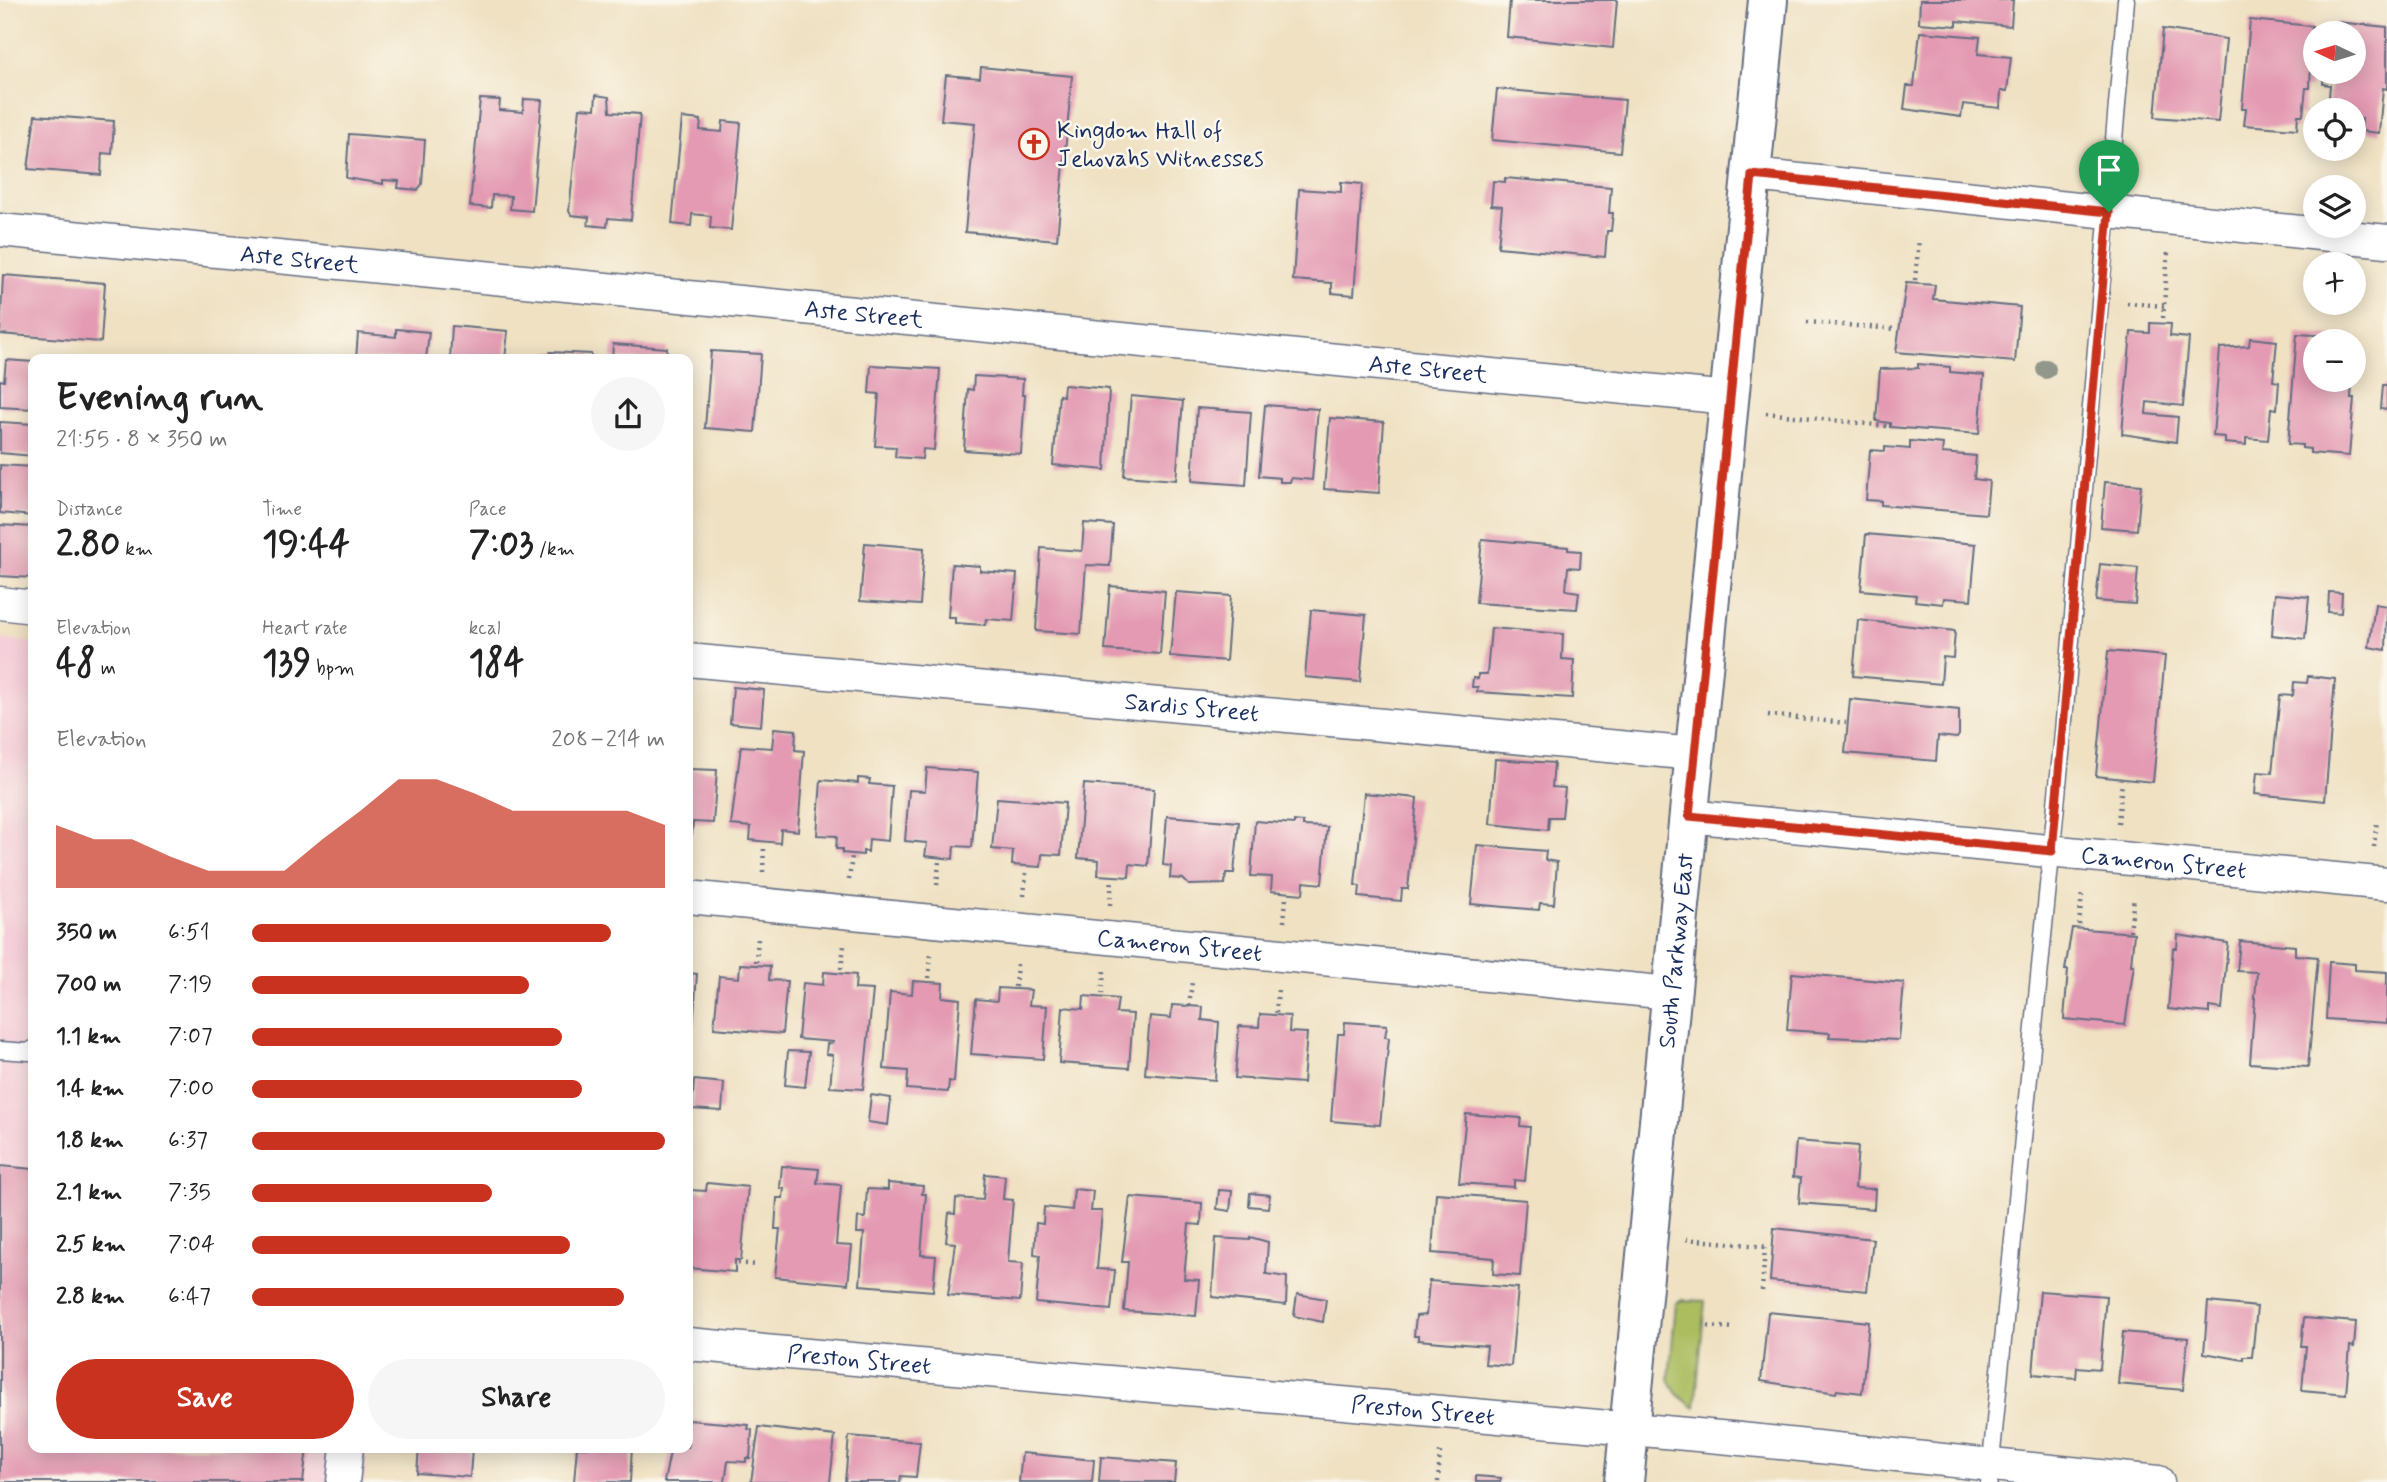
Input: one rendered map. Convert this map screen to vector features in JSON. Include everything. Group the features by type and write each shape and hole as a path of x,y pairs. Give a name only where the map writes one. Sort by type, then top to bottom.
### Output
{"main road":[{"name":"South Parkway East","path":"1624,1482 1694,754 1746,405 1752,175 1769,0"}],"street":[{"path":"1752,175 2387,241"},
{"name":"Aste Street","path":"0,230 1746,405"},
{"path":"0,603 28,606"},
{"name":"Sardis Street","path":"693,660 1694,754"},
{"name":"Cameron Street","path":"1689,816 2052,851 2380,872"},
{"name":"Cameron Street","path":"693,897 1670,993"},
{"name":"Preston Street","path":"693,1344 1629,1429 1990,1474 2158,1482"},
{"path":"343,1482 346,1453"}],"lane":[{"path":"1990,1474 2052,851 2126,0"},
{"path":"0,1050 28,1052"}],"path":[{"path":"1915,280 1919,240"},
{"path":"2163,318 2169,247"},
{"path":"2127,303 2164,306"},
{"path":"1807,322 1895,329"},
{"path":"1746,405 1887,426"},
{"path":"1768,715 1846,723"},
{"path":"2118,834 2122,782"},
{"path":"2377,821 2380,872"},
{"path":"762,874 764,845"},
{"path":"849,883 852,856"},
{"path":"936,891 939,862"},
{"path":"1023,900 1026,873"},
{"path":"1109,908 1112,878"},
{"path":"2079,925 2082,893"},
{"path":"1284,925 1286,898"},
{"path":"2130,931 2134,898"},
{"path":"755,962 758,934"},
{"path":"841,969 844,942"},
{"path":"929,978 931,950"},
{"path":"1015,987 1018,958"},
{"path":"1102,994 1105,966"},
{"path":"1189,1006 1193,975"},
{"path":"1276,1013 1279,983"},
{"path":"1681,1238 1767,1247 1762,1291"},
{"path":"738,1263 757,1265"},
{"path":"1708,1326 1734,1328"},
{"path":"1438,1482 1440,1452"}],"shaded area":[{"path":"0,639 28,642 28,1453 367,1453 364,1482 0,1482"}],"green space":[{"path":"1682,1300 1705,1301 1695,1408 1677,1394 1669,1379 1676,1303"}],"building":[{"path":"1510,0 1617,0 1613,48 1507,37"},
{"path":"1920,0 2013,0 2011,26 1957,21 1957,26 1919,23"},
{"path":"2250,20 2303,25 2303,84 2310,84 2310,88 2306,88 2303,115 2298,115 2297,129 2244,125 2246,109 2242,109"},
{"path":"2366,25 2387,27 2387,89 2383,88 2379,133 2366,132 2366,98 2329,98 2330,85 2323,84 2366,84"},
{"path":"2163,29 2226,39 2218,122 2155,117"},
{"path":"1920,32 1980,37 1978,54 2011,57 2007,91 2001,91 2000,108 1963,104 1961,117 1904,109 1907,86 1914,86"},
{"path":"981,67 1072,76 1057,240 965,232 975,123 941,120 946,75 980,78"},
{"path":"1497,89 1625,100 1620,152 1492,140"},
{"path":"596,95 609,97 610,112 640,114 631,220 608,218 607,227 588,225 589,217 571,215 569,211 580,108 595,109"},
{"path":"480,99 500,100 499,110 523,112 524,99 542,100 532,211 510,209 511,196 492,195 491,208 470,206"},
{"path":"35,115 114,121 112,154 102,153 101,175 28,169"},
{"path":"682,118 701,120 700,130 722,132 723,121 741,123 731,230 710,228 711,216 692,214 691,226 672,224"},
{"path":"349,134 425,140 422,184 418,190 398,188 399,181 383,180 383,184 346,178"},
{"path":"1505,178 1611,187 1609,213 1613,213 1611,231 1607,231 1605,257 1498,247 1502,206 1491,205 1493,181 1505,182"},
{"path":"1341,182 1362,184 1354,295 1332,293 1332,283 1293,280 1299,189 1341,192"},
{"path":"3,275 105,283 101,342 0,334"},
{"path":"1906,283 1935,285 1933,299 2020,307 2015,362 1896,352"},
{"path":"2150,323 2171,324 2170,336 2189,338 2183,406 2147,402 2146,414 2178,417 2176,442 2122,434 2131,332 2150,333"},
{"path":"452,326 508,331 506,354 450,354"},
{"path":"396,329 429,332 427,354 356,354 358,333 396,337"},
{"path":"2297,334 2303,334 2303,392 2351,392 2351,398 2354,398 2349,456 2310,453 2310,449 2302,448 2302,445 2288,444"},
{"path":"2250,338 2277,341 2273,381 2279,382 2277,409 2271,408 2268,440 2246,438 2246,445 2225,443 2225,437 2213,436 2220,348 2249,346"},
{"path":"613,344 667,348 666,354 612,354"},
{"path":"711,351 761,354 755,432 705,428"},
{"path":"550,352 591,354 550,354"},
{"path":"6,360 28,362 28,409 0,407 0,380 4,381"},
{"path":"1918,364 1950,367 1950,372 1984,375 1979,434 1890,427 1890,423 1876,421 1880,369 1918,368"},
{"path":"871,365 940,369 934,450 923,449 922,459 895,457 896,447 875,446 879,394 869,393"},
{"path":"974,376 1023,379 1022,395 1025,395 1021,454 964,450 968,389 973,390"},
{"path":"1064,385 1109,389 1105,470 1053,465 1059,395 1063,396"},
{"path":"2383,385 2387,385 2387,410 2381,409"},
{"path":"1131,396 1183,401 1176,480 1124,476"},
{"path":"1265,405 1318,409 1312,480 1291,478 1290,482 1280,482 1280,478 1259,476"},
{"path":"1197,408 1251,412 1246,485 1192,481"},
{"path":"1330,418 1384,422 1379,493 1324,489"},
{"path":"0,422 28,424 28,456 0,453"},
{"path":"1910,441 1943,444 1942,453 1976,456 1974,479 1989,481 1986,514 1881,505 1881,501 1866,500 1870,450 1885,451 1885,447 1910,449"},
{"path":"0,465 28,467 28,516 0,513"},
{"path":"2105,482 2141,485 2137,530 2101,527"},
{"path":"1084,523 1113,525 1110,566 1086,565 1081,634 1036,631 1041,548 1082,551"},
{"path":"0,525 28,527 28,578 0,576"},
{"path":"1866,534 1976,544 1971,600 1944,598 1943,604 1915,601 1916,595 1861,590"},
{"path":"1482,539 1568,547 1568,550 1581,551 1580,568 1568,567 1566,590 1579,592 1577,609 1476,603"},
{"path":"865,543 924,548 920,605 860,601"},
{"path":"952,564 980,566 980,571 1017,574 1013,621 986,619 985,625 955,623 955,617 948,617"},
{"path":"2100,564 2138,568 2135,604 2096,601"},
{"path":"1110,586 1165,591 1160,654 1105,650"},
{"path":"1176,592 1231,596 1226,661 1170,656"},
{"path":"2329,592 2342,593 2341,613 2328,612"},
{"path":"2275,594 2309,597 2305,639 2272,635"},
{"path":"2375,604 2387,606 2386,650 2369,647"},
{"path":"1311,610 1366,615 1360,682 1305,677"},
{"path":"1858,620 1955,631 1953,658 1943,657 1941,684 1853,676"},
{"path":"1491,628 1563,634 1562,659 1574,660 1572,698 1477,692 1478,687 1472,687 1473,678 1478,679 1478,674 1487,674"},
{"path":"2108,651 2165,656 2153,782 2096,776"},
{"path":"2308,676 2335,679 2325,801 2255,794 2257,772 2272,773 2280,695 2293,696 2294,682 2307,683"},
{"path":"733,687 764,690 761,726 730,723"},
{"path":"1850,699 1959,710 1959,735 1957,738 1938,736 1936,761 1845,753"},
{"path":"774,728 796,730 795,750 804,751 798,831 781,829 780,843 750,840 751,827 731,825 741,746 772,748"},
{"path":"1495,759 1554,763 1552,787 1565,788 1562,817 1549,817 1548,830 1490,824"},
{"path":"927,768 978,772 972,847 954,846 953,859 925,856 927,843 905,841 909,790 925,791"},
{"path":"693,769 717,770 713,823 693,822"},
{"path":"858,778 870,779 869,784 892,786 888,841 869,839 868,852 863,851 863,855 842,853 842,849 836,849 837,836 817,835 821,780 858,783"},
{"path":"1084,784 1154,789 1148,866 1130,864 1129,877 1098,875 1099,860 1078,858"},
{"path":"1364,793 1417,798 1408,889 1402,889 1401,901 1359,897 1360,886 1355,885"},
{"path":"997,798 1065,803 1061,855 1042,854 1041,867 1012,865 1013,851 992,849"},
{"path":"1167,816 1239,822 1234,873 1226,873 1225,884 1189,885 1183,879 1170,878 1171,866 1163,865"},
{"path":"1255,821 1294,824 1294,821 1303,822 1303,826 1327,827 1322,884 1304,882 1303,894 1271,891 1272,877 1251,876"},
{"path":"1477,845 1546,851 1545,860 1557,862 1554,904 1540,903 1539,910 1471,904"},
{"path":"2072,928 2134,933 2131,965 2134,965 2125,1025 2064,1019 2068,970 2065,970"},
{"path":"2178,935 2228,943 2222,1009 2209,1007 2209,1013 2168,1009 2173,948 2177,948"},
{"path":"2240,941 2295,946 2295,955 2318,957 2308,1067 2250,1063 2257,972 2237,971"},
{"path":"2329,962 2355,964 2355,970 2387,972 2387,1023 2326,1019"},
{"path":"740,964 770,966 769,980 787,981 782,1034 714,1028 719,976 739,978"},
{"path":"824,972 856,975 855,989 873,990 863,1089 830,1087 833,1055 826,1054 827,1044 834,1042 798,1039 803,983 823,985"},
{"path":"1792,973 1904,983 1899,1040 1829,1037 1830,1033 1787,1030"},
{"path":"693,974 697,974 693,1027"},
{"path":"913,981 943,983 942,997 960,999 954,1082 949,1081 948,1092 907,1089 908,1071 884,1069 890,992 912,994"},
{"path":"998,988 1031,990 1029,1005 1047,1006 1043,1059 971,1054 976,999 997,1001"},
{"path":"1084,996 1118,999 1116,1013 1133,1014 1129,1068 1059,1063 1063,1007 1083,1009"},
{"path":"1172,1005 1203,1007 1202,1020 1219,1022 1215,1080 1145,1074 1150,1016 1171,1018"},
{"path":"1260,1014 1290,1016 1289,1032 1307,1033 1303,1083 1235,1078 1239,1026 1259,1027"},
{"path":"1345,1022 1387,1025 1385,1037 1389,1038 1380,1125 1331,1121 1338,1034 1344,1034"},
{"path":"788,1051 809,1052 805,1087 785,1085"},
{"path":"694,1080 724,1083 722,1111 693,1109"},
{"path":"871,1095 891,1098 888,1125 868,1122"},
{"path":"1466,1114 1521,1118 1520,1126 1530,1127 1525,1181 1514,1180 1514,1187 1459,1183"},
{"path":"1796,1141 1858,1146 1855,1188 1875,1189 1874,1209 1799,1203 1801,1178 1793,1177"},
{"path":"0,1166 28,1169 28,1453 306,1453 303,1482 0,1482"},
{"path":"782,1166 819,1169 817,1183 841,1185 836,1245 852,1246 848,1284 775,1277 780,1229 775,1229 777,1198 783,1198 784,1188 780,1188"},
{"path":"985,1174 1005,1176 1003,1199 1013,1200 1008,1262 1023,1263 1020,1301 948,1295 955,1243 946,1242 949,1213 955,1214 956,1198 983,1200"},
{"path":"707,1183 748,1187 741,1260 735,1260 735,1272 693,1268 693,1190 706,1191"},
{"path":"888,1183 923,1186 922,1194 926,1194 921,1255 936,1256 933,1291 860,1285 864,1233 857,1233 858,1217 865,1218 867,1189 888,1190"},
{"path":"1074,1189 1093,1191 1091,1211 1102,1211 1097,1269 1115,1270 1111,1310 1036,1303 1040,1255 1034,1254 1036,1223 1043,1224 1044,1207 1072,1210"},
{"path":"1219,1190 1232,1191 1230,1211 1217,1209"},
{"path":"1250,1193 1270,1195 1268,1208 1249,1206"},
{"path":"1436,1193 1526,1200 1520,1276 1493,1274 1494,1258 1432,1253"},
{"path":"1130,1197 1202,1203 1201,1225 1189,1224 1184,1279 1199,1280 1196,1316 1124,1311 1128,1262 1122,1262"},
{"path":"1774,1228 1873,1239 1867,1291 1770,1281"},
{"path":"1250,1237 1268,1242 1266,1274 1287,1277 1286,1305 1212,1297 1216,1238 1250,1240"},
{"path":"1429,1281 1518,1288 1511,1366 1485,1364 1487,1346 1418,1340 1418,1336 1414,1336 1416,1316 1426,1315"},
{"path":"2040,1291 2106,1296 2100,1369 2077,1367 2076,1378 2033,1374"},
{"path":"1297,1294 1326,1299 1323,1322 1294,1316"},
{"path":"2208,1302 2257,1307 2252,1357 2244,1357 2244,1360 2204,1353"},
{"path":"1768,1312 1869,1322 1862,1393 1837,1390 1836,1393 1761,1381"},
{"path":"2304,1318 2356,1322 2354,1347 2350,1346 2346,1394 2302,1390 2306,1346 2301,1346"},
{"path":"2123,1332 2188,1338 2183,1390 2118,1384"},
{"path":"693,1420 749,1425 748,1429 752,1430 750,1458 746,1458 746,1462 728,1461 725,1482 664,1482 670,1453 693,1453"},
{"path":"759,1427 835,1436 830,1482 751,1482"},
{"path":"849,1436 920,1442 916,1477 901,1476 900,1482 845,1482"},
{"path":"419,1453 472,1453 470,1477 417,1473"},
{"path":"576,1453 632,1453 630,1482 574,1482"},
{"path":"1022,1453 1094,1460 1092,1482 1019,1482"},
{"path":"1101,1457 1176,1463 1174,1482 1099,1482"},
{"path":"1476,1476 1501,1478 1500,1482 1476,1482"}],"place":[{"name":"Kingdom Hall of Jehovahs Witnesses","path":"1034,144"}],"route":[{"path":"1752,175 2109,212 2052,851 1689,816 1752,175"}]}
